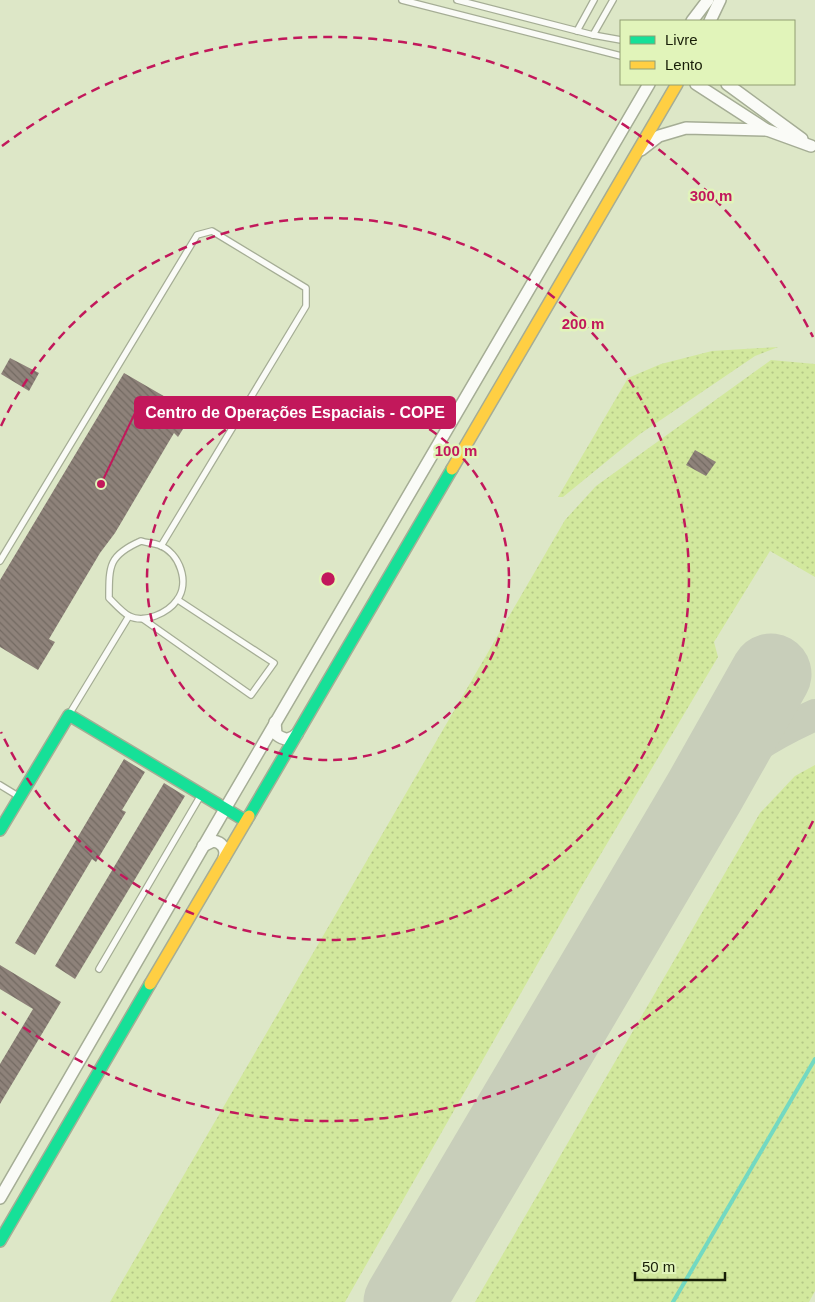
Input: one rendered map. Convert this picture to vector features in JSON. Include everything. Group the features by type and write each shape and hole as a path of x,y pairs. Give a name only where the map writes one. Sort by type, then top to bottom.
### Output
{"street":[{"path":"693,20 708,0"},
{"path":"711,20 720,0"},
{"path":"0,1198 224,809 648,85"},
{"path":"0,1241 676,85"},
{"path":"698,85 767,130 813,148"},
{"path":"729,85 813,148"},
{"path":"740,85 748,98"},
{"path":"637,152 659,136 686,128 767,130"},
{"path":"0,830 69,715 246,821"},
{"path":"275,722 276,734 282,738 290,739 296,734"},
{"path":"203,846 209,841 217,841 224,846 224,858"}],"lane":[{"path":"402,0 620,56"},
{"path":"458,0 576,31 620,40"},
{"path":"576,31 594,0"},
{"path":"594,35 613,0"},
{"path":"0,561 198,235 212,231 306,288 306,306 161,546"},
{"path":"143,619 164,612 178,600 183,577 176,558 161,546 141,541 120,550 109,572 109,598 129,616 143,619 251,696 274,663 178,600"},
{"path":"69,715 129,616"},
{"path":"0,785 20,798"},
{"path":"99,969 201,794"}],"green space":[{"path":"778,347 755,356 640,434 563,497 558,497 628,378 661,364 712,351"},
{"path":"771,360 815,364 815,577 770,551 714,642 718,657 583,884 345,1302 110,1302 565,520 596,486"},
{"path":"815,765 815,1291 809,1302 475,1302 760,813 795,776"}],"building":[{"path":"10,358 39,373 29,391 1,374"},
{"path":"124,373 193,413 178,437 174,433 115,533 100,553 49,639 55,642 38,670 0,647 0,580"},
{"path":"695,450 716,462 706,476 686,465"},
{"path":"124,759 145,772 122,810 126,812 96,862 92,859 35,955 15,943"},
{"path":"164,783 185,796 75,979 55,966"},
{"path":"0,965 61,1002 0,1104 0,1064 33,1009 0,989"}],"waterway":[{"path":"673,1302 815,1059"}],"taxiway":[{"path":"705,791 728,767 755,747 815,715"}],"runway":[{"path":"404,1302 705,791 771,674"}],"traffic: fast":[{"path":"249,816 452,469"},
{"path":"0,830 69,715 246,821"},
{"path":"0,1241 150,984"}],"traffic: slow":[{"path":"452,469 676,85"},
{"path":"150,984 249,816"}],"place":[{"name":"Centro de Operações Espaciais - COPE","path":"101,484"}]}
